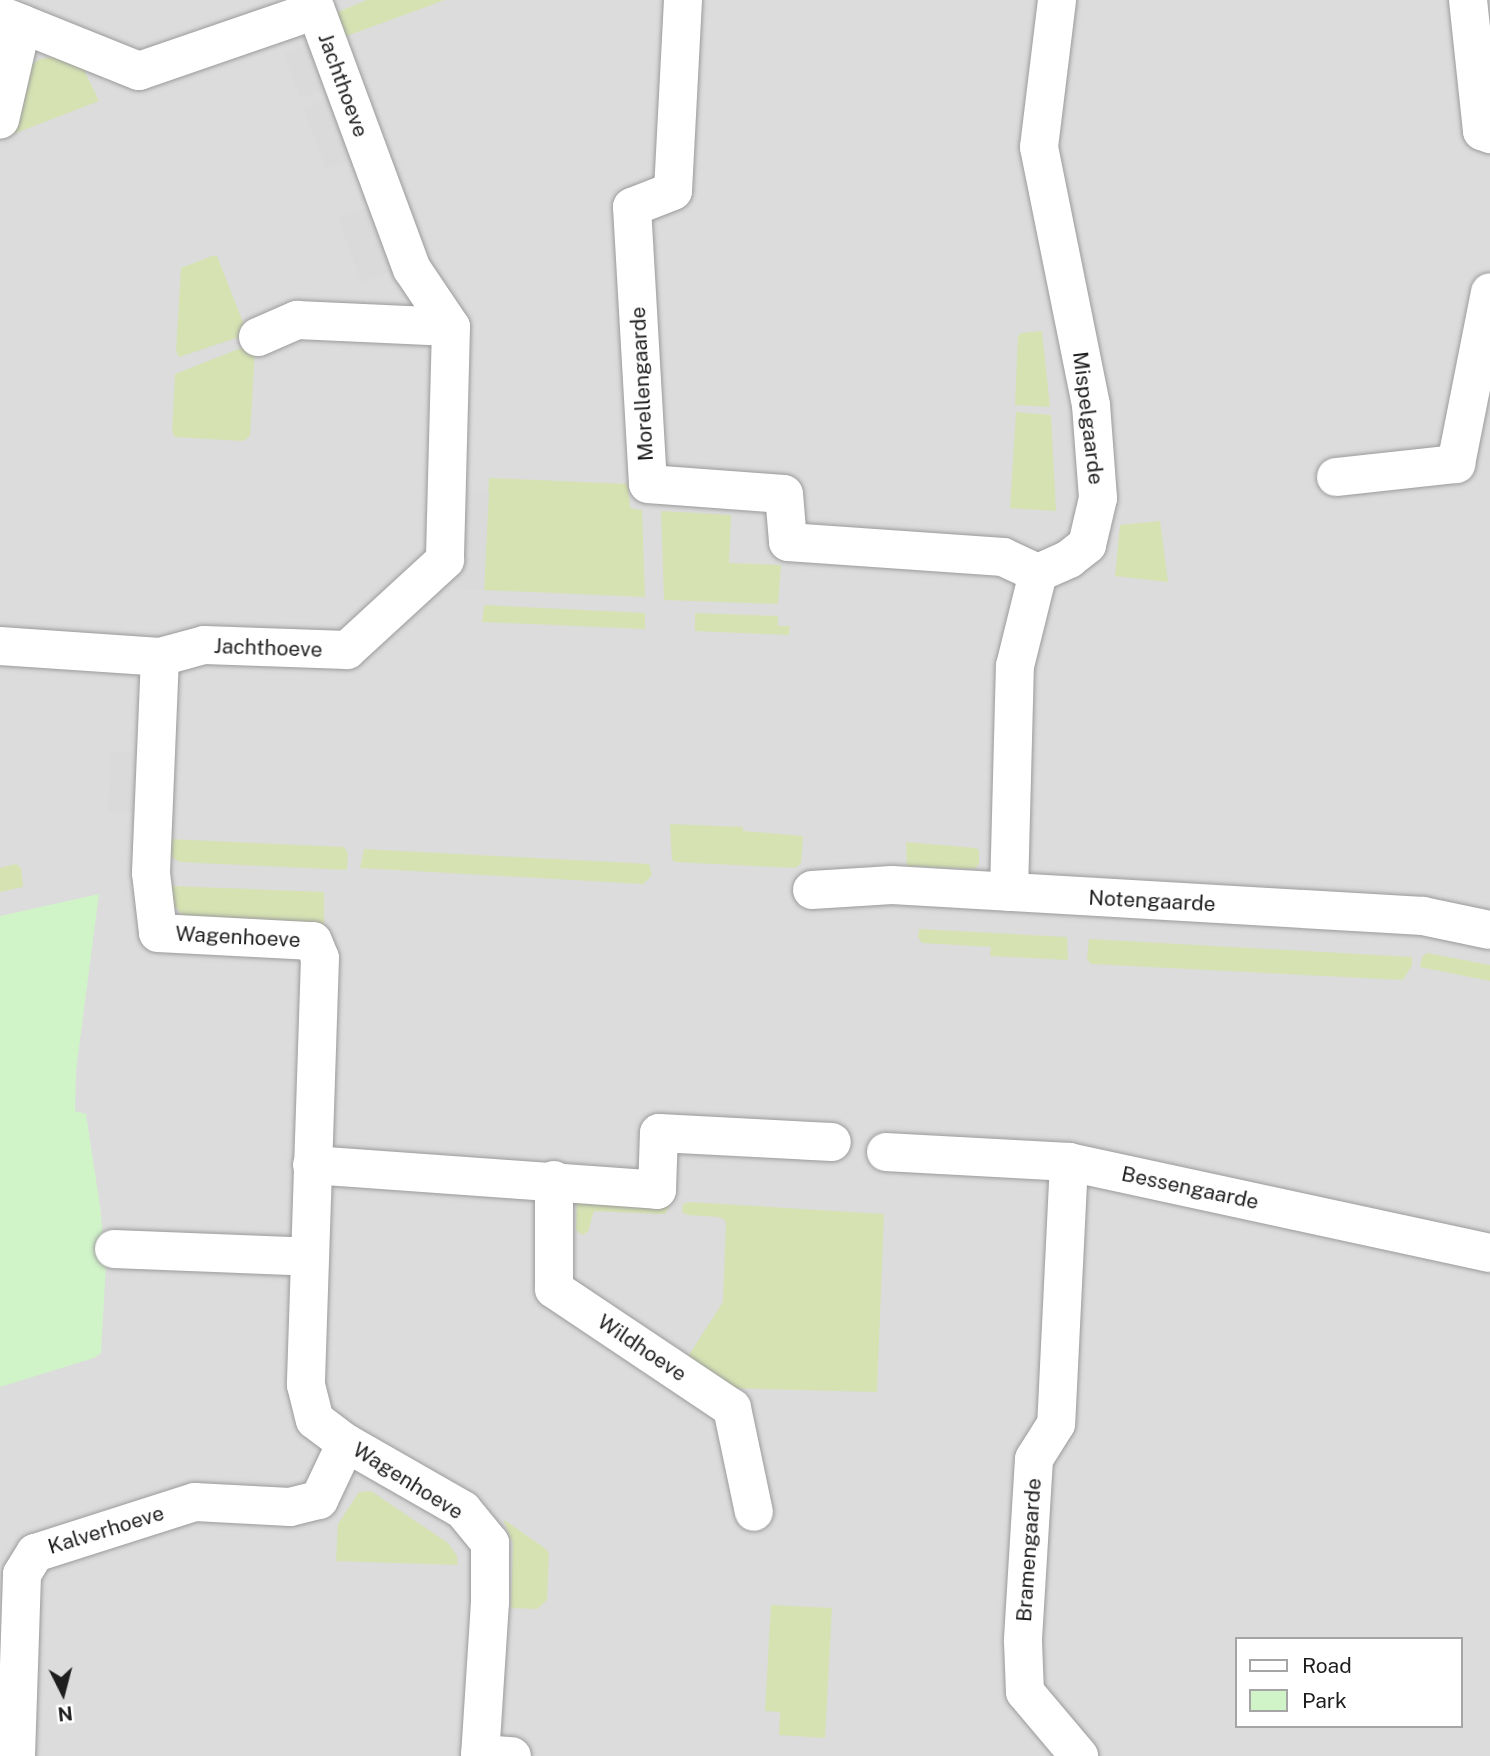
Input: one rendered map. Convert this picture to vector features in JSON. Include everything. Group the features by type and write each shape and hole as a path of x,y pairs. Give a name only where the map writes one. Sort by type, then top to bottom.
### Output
{"street":[{"name":"Morellengaarde","path":"683,0 673,191 632,207 648,484 784,494 788,542 1003,557 1038,573"},
{"name":"Mispelgaarde","path":"1038,573 1069,559 1087,545 1098,498 1091,405 1039,147 1057,0"},
{"path":"1468,0 1482,131 1490,134"},
{"name":"Jachthoeve","path":"0,120 11,19 139,71 316,10 380,189 412,269 451,327 445,561 347,650 204,645 160,657 0,646"},
{"path":"1336,477 1456,464 1490,292"},
{"path":"258,337 297,320 451,327"},
{"path":"1009,892 1014,666 1038,573"},
{"name":"Wagenhoeve","path":"160,657 151,873 158,933 313,942 320,958 306,1385 315,1420 346,1443 463,1510 490,1543 490,1755"},
{"name":"Notengaarde","path":"812,890 892,885 1423,916 1490,930"},
{"path":"312,1165 554,1180 657,1190 659,1133 832,1142"},
{"name":"Bessengaarde","path":"886,1152 1069,1162 1490,1253"},
{"name":"Bramengaarde","path":"1069,1162 1056,1424 1034,1459 1023,1641 1025,1692 1079,1756"},
{"name":"Wildhoeve","path":"554,1180 554,1289 732,1408 754,1512"},
{"path":"114,1249 309,1257"},
{"name":"Kalverhoeve","path":"16,1756 22,1574 35,1553 195,1502 290,1507 319,1500 346,1443"}],"shaded area":[{"path":"0,0 1490,0 1490,1756 0,1756"},
{"path":"312,42 330,87 300,98 283,53"},
{"path":"333,97 355,158 326,169 303,108"},
{"path":"373,205 397,269 362,283 338,218"},
{"path":"458,490 489,492 484,590 453,589"},
{"path":"111,751 142,752 139,813 108,812"}],"green space":[{"path":"367,0 445,0 344,37 337,21 338,12"},
{"path":"60,56 83,68 99,101 8,136 29,67 40,59"},
{"path":"217,256 246,330 245,335 179,357 176,351 181,268"},
{"path":"1042,331 1050,407 1015,405 1018,336 1021,333"},
{"path":"249,345 255,349 250,436 243,441 175,437 172,432 175,374"},
{"path":"1016,412 1051,415 1056,511 1010,508"},
{"path":"489,478 628,484 630,508 642,510 645,597 484,590"},
{"path":"661,511 731,515 729,563 781,565 778,604 664,600"},
{"path":"1160,521 1168,582 1115,576 1120,525"},
{"path":"484,605 645,613 645,629 482,622"},
{"path":"695,613 778,616 778,626 790,626 789,635 695,631"},
{"path":"670,824 743,827 743,831 803,836 801,864 795,868 675,862 672,860"},
{"path":"169,839 344,847 348,854 347,870 180,862 170,856"},
{"path":"906,842 976,848 979,851 979,864 974,869 907,866"},
{"path":"364,849 649,864 652,875 643,884 360,868"},
{"path":"16,864 21,868 23,887 0,892 0,868"},
{"path":"172,886 324,892 324,926 183,916 171,901 169,890"},
{"path":"99,894 76,1071 75,1111 86,1114 100,1206 106,1265 101,1353 94,1358 0,1387 0,916"},
{"path":"919,929 1067,937 1068,960 990,956 991,947 922,943 918,937"},
{"path":"1089,939 1412,957 1412,965 1403,980 1091,964 1087,959"},
{"path":"1427,953 1490,965 1490,981 1420,967 1422,957"},
{"path":"577,1201 667,1202 669,1207 665,1214 594,1211 588,1232 582,1235 576,1230"},
{"path":"690,1202 884,1214 877,1392 728,1388 685,1361 723,1302 726,1221 719,1217 688,1215 682,1212 683,1204"},
{"path":"371,1491 448,1543 457,1556 458,1565 336,1561 338,1524 359,1492"},
{"path":"503,1519 546,1549 549,1554 547,1600 537,1609 511,1608 513,1544"},
{"path":"771,1605 832,1608 825,1738 779,1735 780,1712 765,1711"}]}
